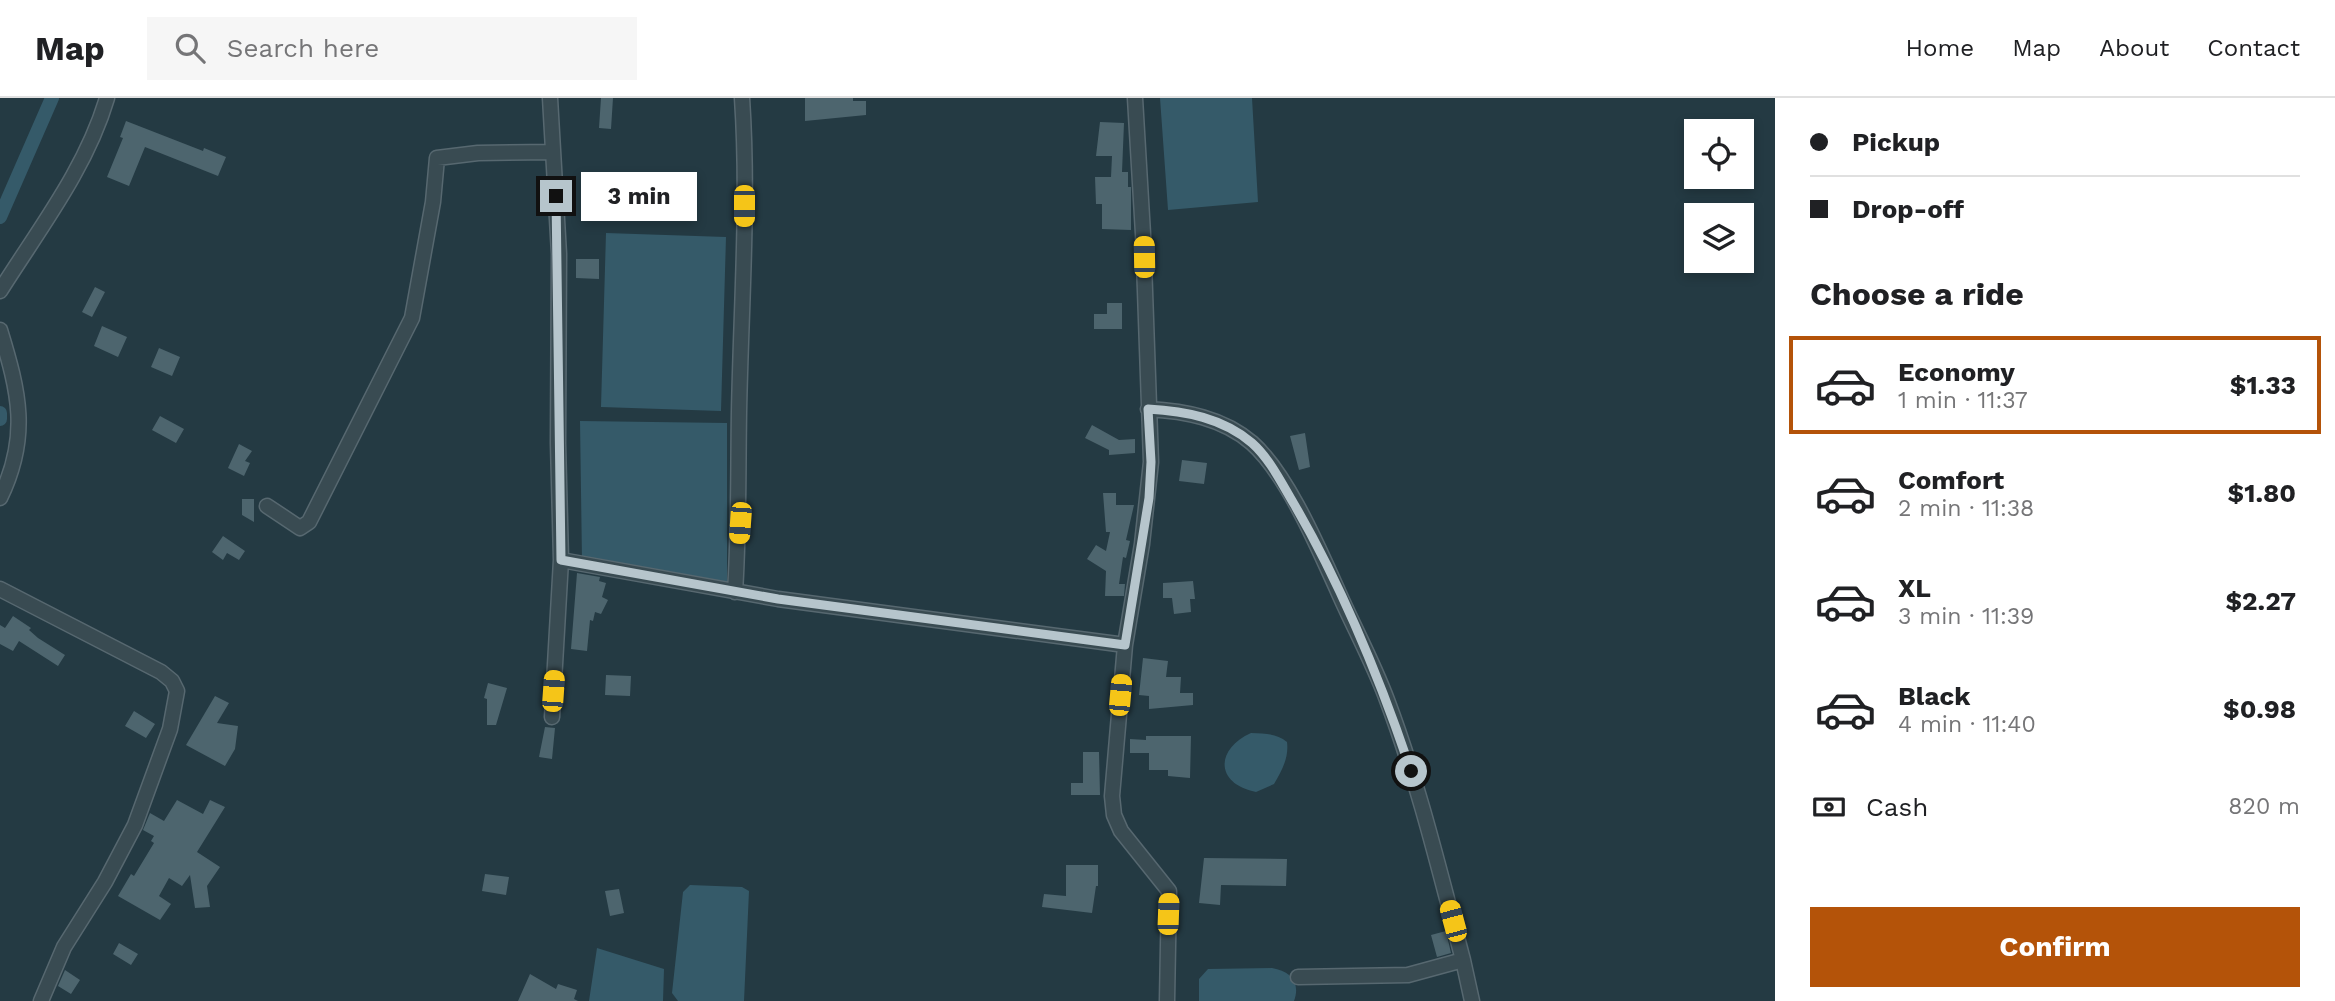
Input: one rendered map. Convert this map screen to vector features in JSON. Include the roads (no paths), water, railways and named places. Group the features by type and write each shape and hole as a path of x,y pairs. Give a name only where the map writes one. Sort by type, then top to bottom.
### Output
{"street":[{"path":"0,291 91,142 107,98"},
{"path":"550,98 559,254 558,443 561,560 551,717"},
{"path":"735,592 740,523 739,411 744,278 742,98"},
{"path":"1135,98 1151,462 1149,498 1125,645 1112,796 1114,815 1127,841 1151,866 1169,891 1167,1001"},
{"path":"267,506 300,528 309,522 412,318 433,202 437,158 478,153 552,152"},
{"path":"0,330 12,370 20,420 16,454 0,498"},
{"path":"1148,409 1180,411 1223,425 1252,444 1276,474 1318,545 1387,701 1426,818 1472,1001"},
{"path":"561,560 735,592 1125,645"},
{"path":"0,589 161,672 172,681 178,701 135,825 105,882 64,947 41,1001"},
{"path":"1298,977 1409,975 1463,960"}],"water":[{"path":"1160,98 1252,98 1258,202 1168,210"},
{"path":"606,233 726,237 721,411 601,407"},
{"path":"580,421 727,423 727,582 582,561"},
{"path":"1251,733 1274,735 1287,742 1286,759 1274,784 1256,792 1233,782 1225,765 1231,748"},
{"path":"690,885 742,887 749,891 744,1001 678,1001 672,993 683,892"},
{"path":"597,948 664,969 663,1001 589,1001"},
{"path":"1272,968 1292,978 1296,988 1294,1001 1199,1001 1199,979 1208,969"}],"waterway":[{"path":"0,217 52,98"},
{"path":"0,413 0,419"}]}
